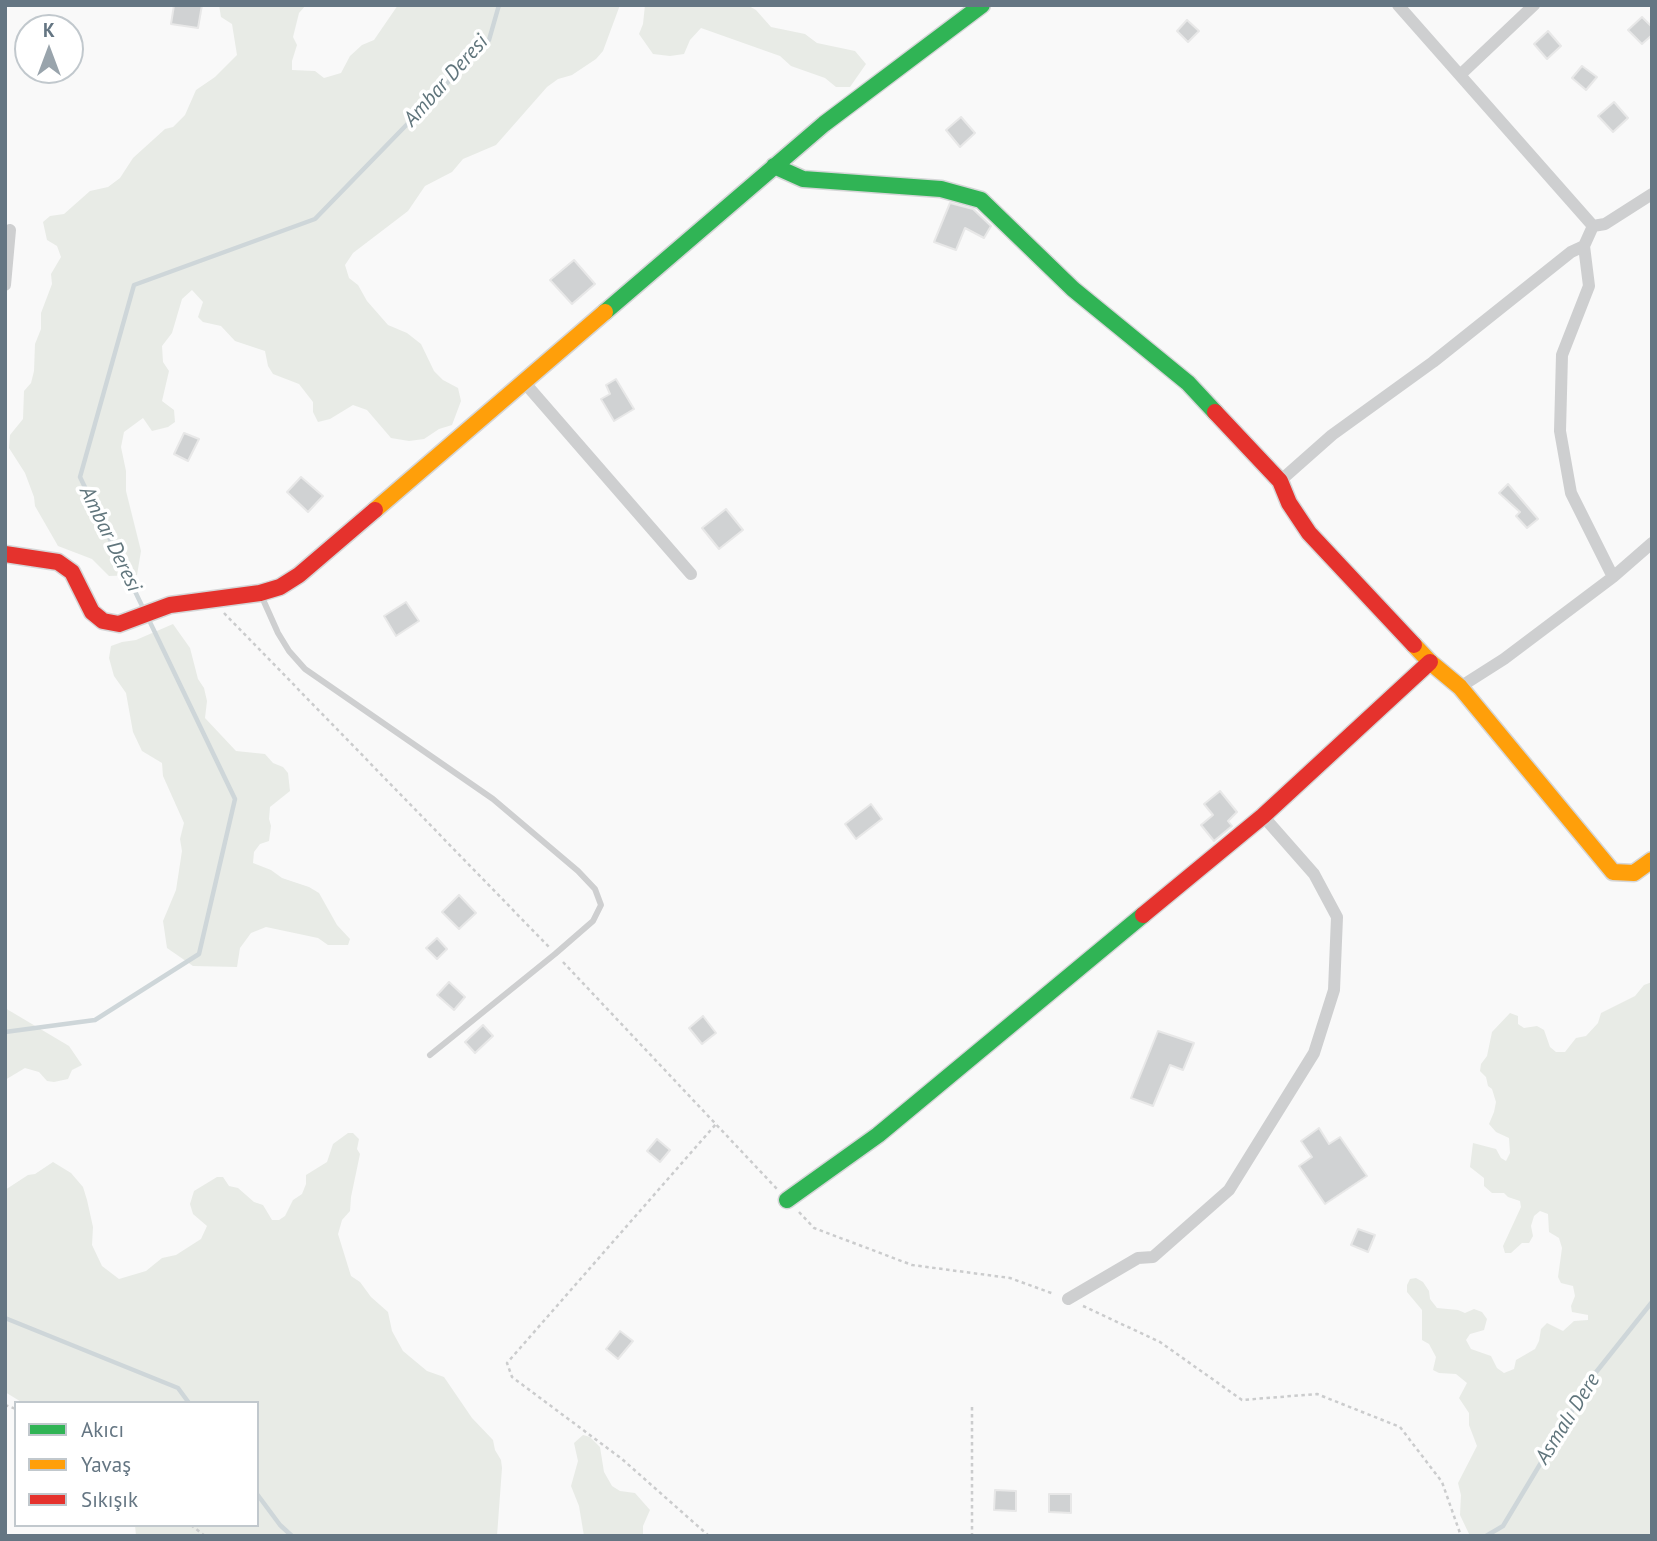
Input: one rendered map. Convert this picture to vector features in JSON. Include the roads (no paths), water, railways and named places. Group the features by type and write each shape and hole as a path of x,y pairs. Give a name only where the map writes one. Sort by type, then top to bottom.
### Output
{"street":[{"path":"5,554 58,562 72,572 92,612 103,621 119,624 170,605 260,593 280,587 299,575 824,124 982,5"},
{"path":"1398,5 1593,226"},
{"path":"1460,75 1534,5"},
{"path":"774,166 803,179 941,189 981,200 1073,289 1188,383 1280,481 1289,503 1309,533 1430,662 1460,687 1613,872 1634,873 1652,860"},
{"path":"1593,226 1605,224 1652,194"},
{"path":"1593,226 1584,246 1589,286 1562,355 1560,431 1571,493 1613,577"},
{"path":"5,285 10,230"},
{"path":"1280,481 1332,435 1433,362 1571,252 1584,246"},
{"path":"524,382 691,574"},
{"path":"1460,687 1504,659 1613,577 1652,543"},
{"path":"787,1200 889,1126 1264,816 1430,662"},
{"path":"1068,1298 1138,1258 1153,1257 1229,1189 1314,1053 1334,990 1337,917 1314,874 1264,816"}],"lane":[{"path":"260,593 278,633 305,669 493,799 579,871 595,889 601,905 593,920 555,954 430,1055"}],"waterway":[{"name":"Ambar Deresi","path":"144,610 80,477 134,285 315,219 489,40 499,5"},
{"name":"Ambar Deresi","path":"5,1032 95,1020 199,954 235,799 148,618"},
{"name":"Asmalı Dere","path":"1486,1536 1503,1526 1593,1376 1652,1302"},
{"path":"5,1318 178,1388 188,1401"},
{"path":"259,1497 280,1525 292,1536"}]}
